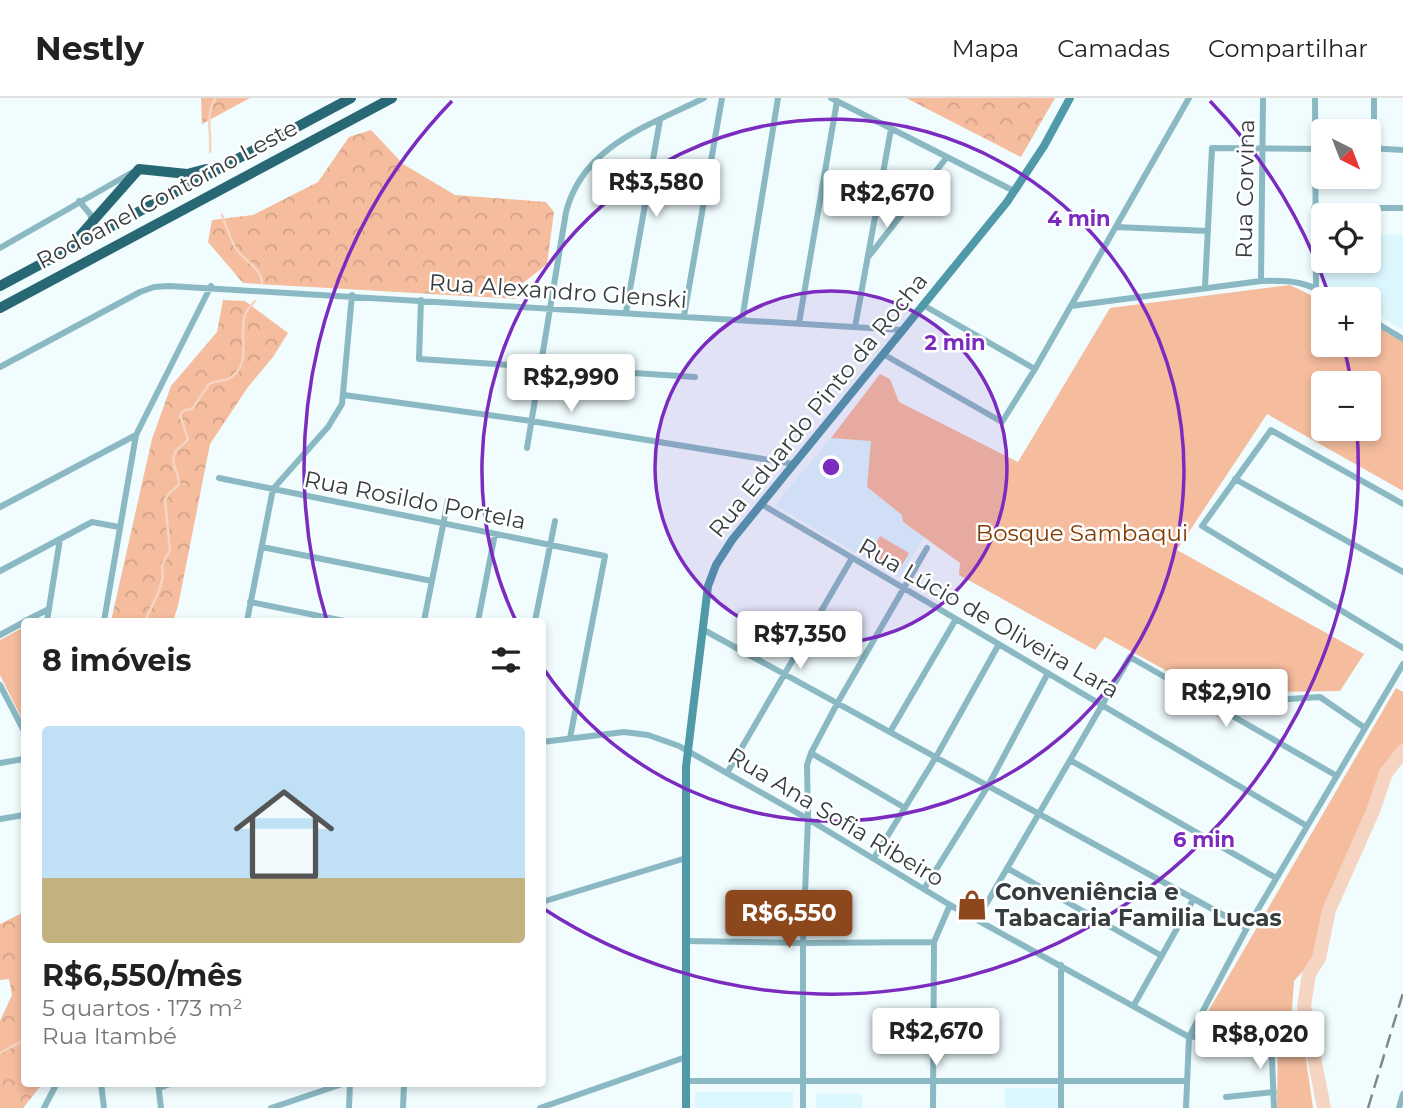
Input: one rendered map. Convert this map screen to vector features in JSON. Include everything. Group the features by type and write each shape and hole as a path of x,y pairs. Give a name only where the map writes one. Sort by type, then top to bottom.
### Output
{"highway":[{"name":"Rodoanel Contorno Leste","path":"0,286 351,98"},
{"name":"Rodoanel Contorno Leste","path":"0,307 392,98"},
{"path":"64,251 93,224 139,169 194,174 245,155"}],"main road":[{"name":"Rua Eduardo Pinto da Rocha","path":"686,1108 687,750 708,586 726,548 1014,191 1044,146 1070,98"}],"street":[{"path":"527,448 566,212 577,181 609,148 704,98"},
{"path":"684,316 722,98"},
{"path":"742,320 778,98"},
{"path":"883,354 1002,422 1189,98"},
{"name":"Rua Corvina","path":"1261,281 1264,98"},
{"path":"1315,98 1315,119"},
{"path":"1373,119 1374,98"},
{"path":"799,323 834,99 1014,191"},
{"path":"626,312 660,120"},
{"path":"855,327 891,129"},
{"path":"1205,287 1212,148 1311,149"},
{"path":"1381,149 1403,150"},
{"path":"868,257 947,157"},
{"path":"0,248 139,169"},
{"path":"79,201 90,214 93,224"},
{"path":"1381,208 1403,208"},
{"path":"1116,228 1208,231"},
{"path":"1071,306 1261,281 1291,280 1313,287"},
{"name":"Rua Alexandro Glenski","path":"0,367 148,289 169,286 211,286 903,330"},
{"path":"105,618 136,435 211,286"},
{"path":"247,618 273,489 340,411 344,395 352,295"},
{"path":"421,300 419,359 695,377"},
{"path":"923,305 1035,369"},
{"path":"1381,326 1403,339"},
{"path":"344,395 531,421 794,464"},
{"path":"1403,503 1271,430 1202,526 1403,648"},
{"path":"0,507 136,435"},
{"name":"Rua Rosildo Portela","path":"219,478 605,556 570,738"},
{"path":"1235,479 1403,572"},
{"path":"425,618 448,500"},
{"name":"Rua Lúcio de Oliveira Lara","path":"761,504 1307,826"},
{"path":"536,618 555,521"},
{"path":"0,571 92,522 120,527"},
{"path":"479,618 495,534"},
{"path":"48,618 60,539"},
{"path":"262,547 432,581"},
{"path":"803,1108 807,765 838,702 927,548"},
{"path":"727,772 852,558"},
{"path":"250,602 329,618"},
{"path":"32,618 49,609"},
{"path":"890,732 957,620"},
{"path":"0,635 21,624"},
{"path":"702,629 1247,928"},
{"path":"874,858 936,757 999,645"},
{"path":"977,920 1130,657 1337,776"},
{"path":"1186,1108 1189,1037 1247,928 1403,664"},
{"path":"924,889 988,786 1048,673"},
{"path":"0,685 21,725"},
{"path":"1210,704 1320,697 1365,728"},
{"name":"Rua Ana Sofia Ribeiro","path":"546,741 632,732 648,735 687,750 950,905 1189,1037"},
{"path":"811,753 905,807"},
{"path":"0,763 21,760"},
{"path":"1070,760 1276,878"},
{"path":"0,819 21,816"},
{"path":"546,901 686,858"},
{"path":"1007,868 1162,956"},
{"path":"1134,1005 1193,900"},
{"path":"933,1108 933,942 950,905"},
{"path":"686,941 933,942"},
{"path":"1061,965 1061,1108"},
{"path":"1189,1037 1266,1032 1271,1034 1274,1108"},
{"path":"540,1108 686,1057"},
{"path":"686,1081 1186,1081"},
{"path":"44,1108 55,1087"},
{"path":"101,1087 104,1108"},
{"path":"158,1087 161,1108"},
{"path":"271,1108 336,1087"},
{"path":"348,1087 349,1108"},
{"path":"403,1108 404,1087"},
{"path":"1226,1097 1275,1092"},
{"path":"1400,1107 1403,1094"}],"shaded area":[{"path":"1381,234 1403,235 1403,330 1381,317 1381,287 1329,287 1319,281 1319,273 1381,273"},
{"path":"831,438 872,441 867,487 902,515 903,523 924,537 899,578 775,505"},
{"path":"1005,1088 1059,1088 1059,1108 1005,1108"},
{"path":"695,1092 793,1092 793,1108 695,1108"},
{"path":"816,1093 862,1094 862,1108 816,1108"}],"green space":[{"path":"201,98 250,98 202,124"},
{"path":"906,98 1055,98 1021,157"},
{"path":"371,130 403,164 455,195 546,202 554,212 547,264 522,284 517,299 243,283 208,242 212,220 253,215 318,182 349,137"},
{"name":"Bosque Sambaqui","path":"1290,285 1311,295 1311,357 1381,357 1381,329 1403,342 1403,491 1315,441 1381,441 1381,371 1311,371 1311,439 1267,414 1177,550 1364,654 1340,691 1207,693 1105,637 1095,650 959,575 960,563 903,522 902,515 867,487 871,441 831,438 880,374 890,379 899,402 1018,462 1110,308"},
{"path":"223,300 245,301 288,333 210,444 174,618 112,618 152,439 171,386 217,332"},
{"path":"880,536 909,553 898,572 869,555"},
{"path":"21,629 21,717 0,675 0,640"},
{"path":"1396,688 1403,692 1403,745 1386,763 1368,813 1326,906 1311,962 1294,981 1291,1023 1195,1034"},
{"path":"21,914 21,1087 40,1087 23,1108 0,1108 0,1021 12,995 9,979 0,980 0,924"},
{"path":"1301,1024 1313,1108 1277,1108 1278,1026"}],"waterway":[{"path":"210,152 209,117 216,98"},
{"path":"222,215 235,247 255,268 262,283"},
{"path":"146,618 159,591 163,577 162,565 170,550 165,500 179,485 173,460 176,451 188,439 180,415 193,408 209,384 230,378 237,372 243,357 245,315 255,301"},
{"path":"1324,1108 1304,1006 1309,974 1319,958 1329,910 1373,811 1386,773 1403,751"},
{"path":"0,1053 21,1042"}],"railway":[{"path":"1368,1108 1403,993"}],"place":[{"name":"Conveniência e Tabacaria Familia Lucas","path":"972,905"}]}
